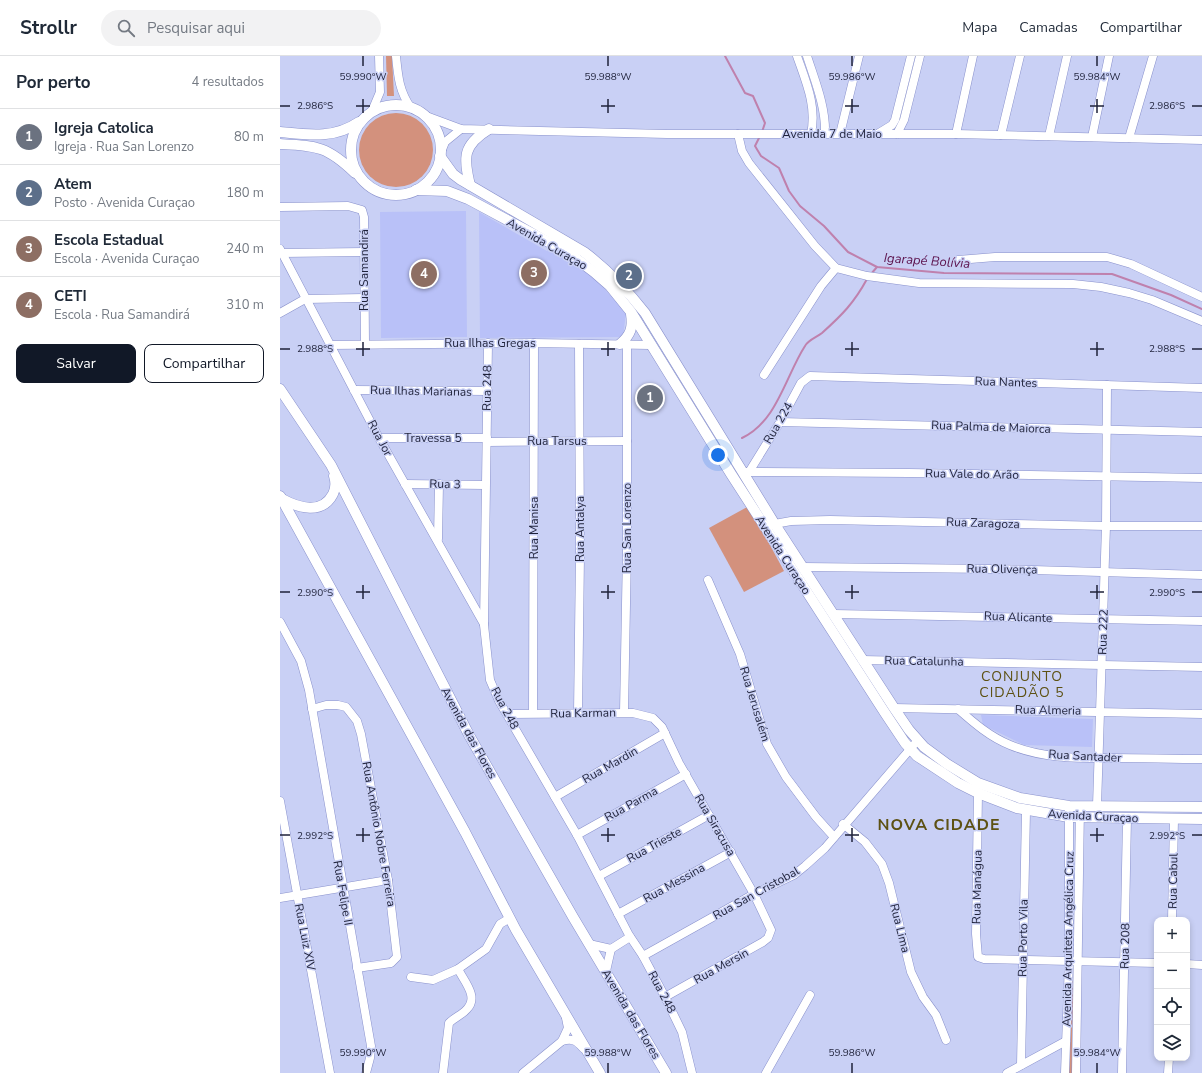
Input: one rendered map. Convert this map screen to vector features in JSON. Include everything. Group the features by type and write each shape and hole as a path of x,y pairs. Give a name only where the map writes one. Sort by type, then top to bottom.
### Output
{"main road":[{"path":"280,132 327,135 347,130 361,121 372,111 394,105 411,108 426,116 434,127 439,139 440,154 436,170 427,182 416,190 401,194 386,194 371,188 331,152 308,146 280,144"},
{"path":"360,178 351,159 352,139 361,121"},
{"path":"470,185 466,164 468,148 478,136 489,130"},
{"name":"Avenida Curaçao","path":"440,154 453,174 560,236 602,266 632,297 645,313 702,407 745,472 769,525 803,567 894,708 918,740 946,764 978,783 1020,798 1069,806 1202,807"},
{"name":"Avenida Curaçao","path":"416,190 438,190 457,194 569,254 610,286 630,312 691,411 769,525 909,749 917,756 942,773 978,793 1026,811 1070,817 1202,819"},
{"path":"624,344 631,332 630,312"},
{"name":"Avenida das Flores","path":"280,389 331,465 469,735 589,944 666,1073"},
{"path":"691,411 702,407"},
{"path":"281,497 294,506 307,508 322,507 330,500 334,491 336,481 331,465"},
{"path":"281,497 465,832 510,918 600,1073"}],"street":[{"path":"372,111 380,92 379,56"},
{"path":"396,56 399,83 404,98 411,108"},
{"path":"797,56 813,107 814,120 811,134"},
{"path":"840,134 859,56"},
{"path":"877,134 892,125 895,120 910,56"},
{"path":"897,134 904,120 920,56"},
{"path":"956,134 973,56"},
{"path":"1001,135 1020,56"},
{"path":"1049,136 1067,56"},
{"path":"1092,137 1108,56"},
{"path":"1129,138 1153,56"},
{"path":"808,58 823,108 825,134"},
{"name":"Avenida 7 de Maio","path":"426,116 461,129 489,130 667,134 956,134 1202,140"},
{"path":"440,154 446,142 461,129"},
{"path":"738,134 742,151 749,163 815,246 836,268 866,276 919,283 1073,284 1101,287 1152,300 1202,321"},
{"name":"Rua Samandirá","path":"280,207 348,206 359,208 363,212 365,344"},
{"path":"281,251 364,252"},
{"name":"Rua Jor","path":"281,251 379,438 438,540 484,625"},
{"path":"958,260 995,257 1106,257 1132,264 1202,297"},
{"path":"764,375 821,286 836,268"},
{"path":"280,313 305,299 364,298"},
{"name":"Rua Ilhas Gregas","path":"330,345 488,343 650,345"},
{"name":"Rua 248","path":"488,343 484,625 490,680 494,691 577,835 630,937 643,956 665,997 682,1032 692,1073"},
{"name":"Rua Manisa","path":"533,713 534,343"},
{"name":"Rua Antalya","path":"578,713 580,555 579,344"},
{"name":"Rua San Lorenzo","path":"624,344 627,441 627,550 624,712"},
{"name":"Rua Nantes","path":"810,376 1202,388"},
{"name":"Rua 224","path":"745,472 780,422 801,383 810,376"},
{"name":"Rua 222","path":"1097,806 1105,572 1107,385"},
{"name":"Rua Ilhas Marianas","path":"354,390 488,391"},
{"name":"Rua Palma de Maiorca","path":"780,422 1202,432"},
{"name":"Travessa 5","path":"379,438 487,440"},
{"name":"Rua Tarsus","path":"487,440 534,442 627,441"},
{"name":"Rua Vale do Arão","path":"745,472 1202,478"},
{"name":"Rua 3","path":"405,484 485,485"},
{"path":"438,540 439,484"},
{"name":"Rua Zaragoza","path":"769,525 843,520 1106,526 1202,526"},
{"name":"Rua Olivença","path":"803,567 1202,575"},
{"name":"Rua Jerusalém","path":"708,580 740,654 767,744 791,783 816,817 834,837"},
{"name":"Rua Alicante","path":"834,614 1202,621"},
{"name":"Rua Felipe II","path":"280,622 301,661 312,709 371,1046 370,1058 366,1073"},
{"name":"Rua Catalunha","path":"862,660 1202,667"},
{"name":"Rua Antônio Nobre Ferreira","path":"312,709 326,705 346,707 357,721 366,753 388,880 397,957 391,963 357,968"},
{"name":"Rua Almeria","path":"894,708 1202,714"},
{"name":"Rua Santader","path":"958,709 974,724 1011,746 1038,754 1064,758 1202,759"},
{"name":"Rua Karman","path":"507,714 624,712 648,716 658,722"},
{"name":"Rua Siracusa","path":"658,722 754,894 771,930"},
{"name":"Rua Mardin","path":"555,797 665,734"},
{"name":"Rua San Cristobal","path":"643,956 754,894 794,874 820,852 834,837 843,824 918,740"},
{"name":"Rua Parma","path":"577,835 686,774"},
{"name":"Rua Manágua","path":"978,793 976,934 978,957 984,959 1022,959"},
{"name":"Rua Luiz XIV","path":"280,801 330,1073"},
{"name":"Avenida Arquiteta Angélica Cruz","path":"1065,1073 1069,961 1069,806"},
{"name":"Avenida Arquiteta Angélica Cruz","path":"1076,1073 1079,961 1080,806"},
{"name":"Rua Porto Vila","path":"1021,1065 1026,811"},
{"name":"Rua Trieste","path":"599,876 709,815"},
{"name":"Rua 208","path":"1122,1073 1127,818"},
{"name":"Rua Cabul","path":"1172,917 1174,819"},
{"name":"Rua Lima","path":"843,824 865,842 882,864 889,883 911,972 923,997 936,1015 946,1040"},
{"name":"Rua Messina","path":"618,914 731,852"},
{"path":"280,898 388,880"},
{"path":"411,977 433,980 458,969 486,949 500,924 510,918"},
{"name":"Rua Mersin","path":"665,997 763,942 768,938 771,930"},
{"path":"606,971 612,949 630,937"},
{"path":"589,944 612,949"},
{"path":"1022,959 1154,963"},
{"path":"1190,964 1202,964"},
{"path":"443,1073 449,1023 468,1009 472,1000 472,995 458,969"},
{"path":"766,1073 810,995"},
{"path":"562,1041 568,1028 564,1013"},
{"path":"523,1073 562,1041 568,1039 574,1040 591,1057"},
{"path":"1007,1073 1066,1041"},
{"path":"1168,1073 1169,1061"}],"shaded area":[{"path":"386,56 392,56 394,96 387,96"},
{"path":"389,113 403,113 417,119 427,129 433,143 433,157 427,171 417,181 403,187 389,187 375,181 365,171 359,157 359,143 365,129 375,119"},
{"path":"466,211 467,337 381,338 380,212"},
{"path":"479,212 547,251 550,246 594,277 626,313 623,337 480,338"},
{"path":"749,506 784,571 744,592 709,528"},
{"path":"981,715 1093,719 1092,747 1024,745 983,725"},
{"path":"1072,966 1074,969 1072,1073 1067,1073"}],"waterway":[{"name":"Igarapé Bolívia","path":"725,56 745,93 753,96 765,123 762,132"},
{"name":"Igarapé Bolívia","path":"760,136 755,146 761,156 779,168 789,191 800,206 824,226 848,252 877,267 944,273 1112,274 1171,295 1202,309"},
{"path":"871,274 877,267"},
{"path":"742,438 754,431 772,410 806,344 822,333 842,314 867,279"}],"place":[{"name":"Escola Estadual","path":"534,273"},
{"name":"CETI","path":"424,274"},
{"name":"Atem","path":"629,276"},
{"name":"Igreja Catolica","path":"650,398"}],"district":[{"name":"CONJUNTO CIDADÃO 5","path":"1022,684"},
{"name":"NOVA CIDADE","path":"939,825"}]}
